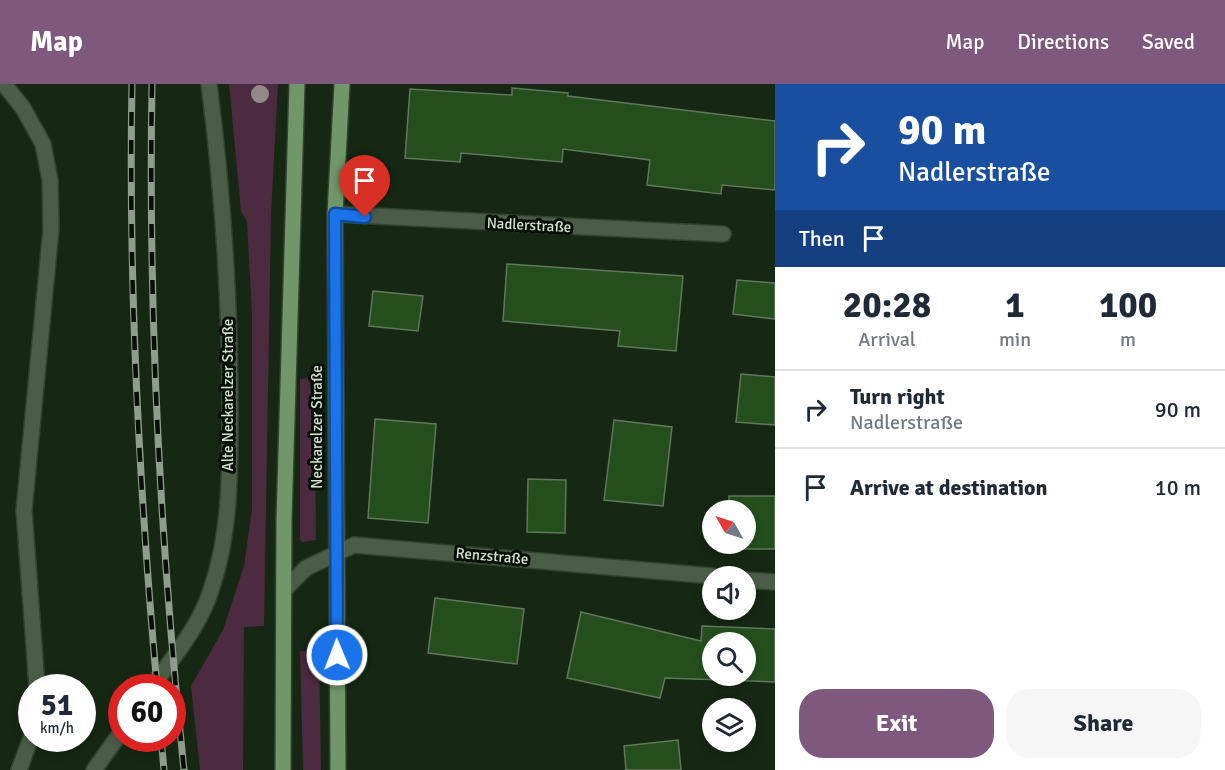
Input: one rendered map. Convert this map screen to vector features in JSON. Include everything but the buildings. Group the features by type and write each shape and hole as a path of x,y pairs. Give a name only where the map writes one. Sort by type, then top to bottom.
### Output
{"main road":[{"path":"283,770 284,520 297,84"},
{"name":"Neckarelzer Straße","path":"338,770 335,553 335,214 342,84"}],"street":[{"path":"4,84 23,108 43,144 51,180 51,229 24,510 36,674"},
{"name":"Alte Neckarelzer Straße","path":"161,674 190,632 211,593 221,554 228,506 229,346 224,239 210,84"},
{"name":"Nadlerstraße","path":"335,214 723,234"},
{"name":"Renzstraße","path":"284,590 306,568 354,545 702,575"},
{"path":"756,580 775,582"},
{"path":"94,770 108,750"},
{"path":"19,770 26,752"}],"shaded area":[{"path":"229,84 278,84 271,214 264,626 244,627 243,770 200,770 191,686 223,630 244,566 252,509 252,313 247,222 241,211"},
{"path":"309,378 315,436 316,540 302,542 300,540 300,379"},
{"path":"319,650 321,770 303,770 300,651"}],"railway":[{"path":"132,84 131,160 136,386 156,674"},
{"path":"152,84 152,256 157,427 168,599 184,770"},
{"path":"162,752 164,770"}],"route":[{"path":"337,655 335,214 365,217"}]}
